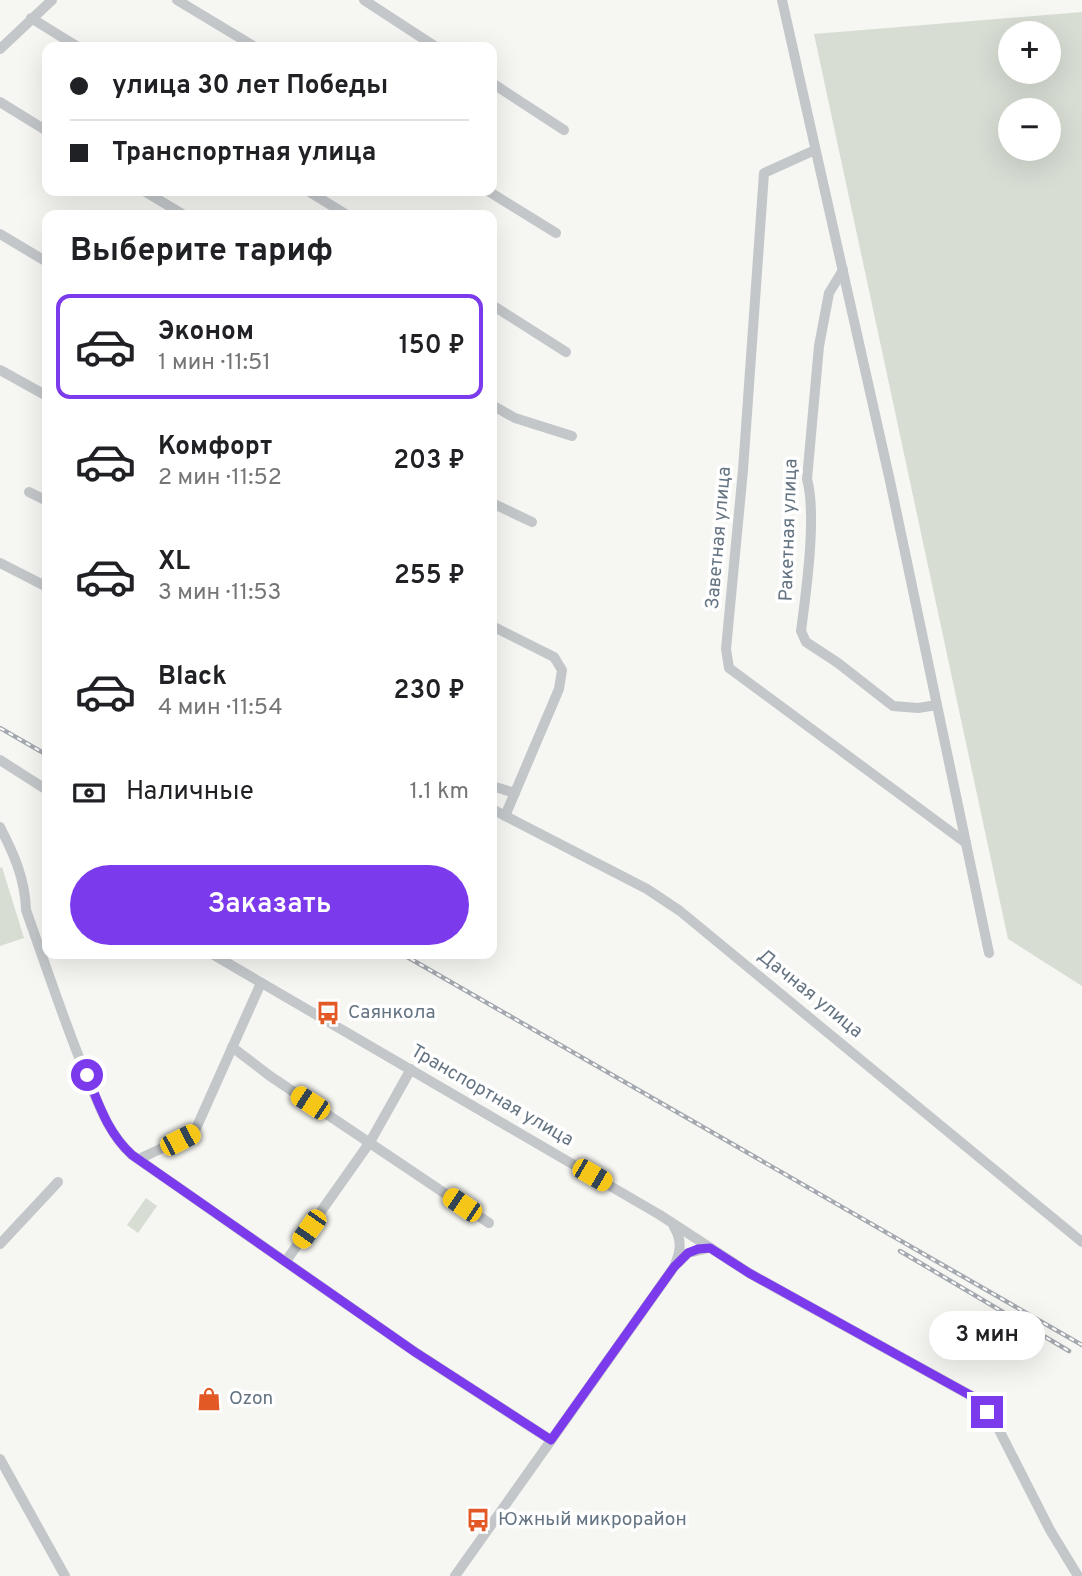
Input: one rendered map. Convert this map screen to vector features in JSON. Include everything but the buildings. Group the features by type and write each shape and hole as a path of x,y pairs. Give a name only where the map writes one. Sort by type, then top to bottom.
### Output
{"street":[{"path":"0,49 52,0"},
{"path":"177,0 247,42"},
{"path":"364,0 428,42"},
{"path":"782,0 890,481 989,953"},
{"path":"31,18 70,42"},
{"path":"497,86 564,130"},
{"path":"0,102 42,128"},
{"name":"Заветная улица","path":"815,150 765,173 742,482 726,649 729,668 966,843"},
{"path":"152,196 176,210"},
{"path":"316,196 340,210"},
{"path":"496,196 556,233"},
{"path":"0,234 42,259"},
{"name":"Ракетная улица","path":"843,271 829,293 819,346 807,478 810,517 801,631 806,642 846,669 892,706 918,708 937,705"},
{"path":"497,308 566,352"},
{"path":"0,370 42,393"},
{"path":"497,408 515,418 572,436"},
{"path":"29,492 42,498"},
{"path":"497,505 532,522"},
{"path":"0,563 42,584"},
{"path":"497,628 554,657 562,670 559,689 505,816"},
{"path":"0,760 42,787"},
{"path":"497,788 515,793"},
{"name":"Дачная улица","path":"497,812 647,890 680,911 1082,1242"},
{"path":"0,827 15,855 26,889 26,910 42,955"},
{"path":"44,959 76,1050 117,1142 415,1352 551,1440"},
{"name":"Транспортная улица","path":"220,959 660,1215 749,1273 977,1399 997,1426 1050,1530 1078,1576"},
{"path":"135,1157 194,1132 261,983"},
{"path":"232,1046 270,1076 489,1223"},
{"path":"286,1261 370,1142 411,1069"},
{"path":"0,1244 58,1182"},
{"path":"672,1224 680,1243 680,1254 674,1267"},
{"path":"455,1576 674,1267 688,1253 710,1248"},
{"path":"0,1459 65,1576"}],"shaded area":[{"path":"1082,12 1082,986 1008,939 814,34"},
{"path":"2,867 24,938 0,946 0,868"},
{"path":"146,1198 157,1206 138,1233 127,1225"}],"railway":[{"path":"0,728 42,752"},
{"path":"411,959 1082,1345"},
{"path":"900,1251 1069,1351"}],"place":[{"name":"Саянкола","path":"328,1013"},
{"name":"Ozon","path":"209,1399"},
{"name":"Южный микрорайон","path":"478,1520"}],"route":[{"path":"87,1075 108,1126 117,1142 132,1155 415,1352 551,1440 674,1267 688,1253 710,1248 749,1273 977,1399 987,1412"}]}
